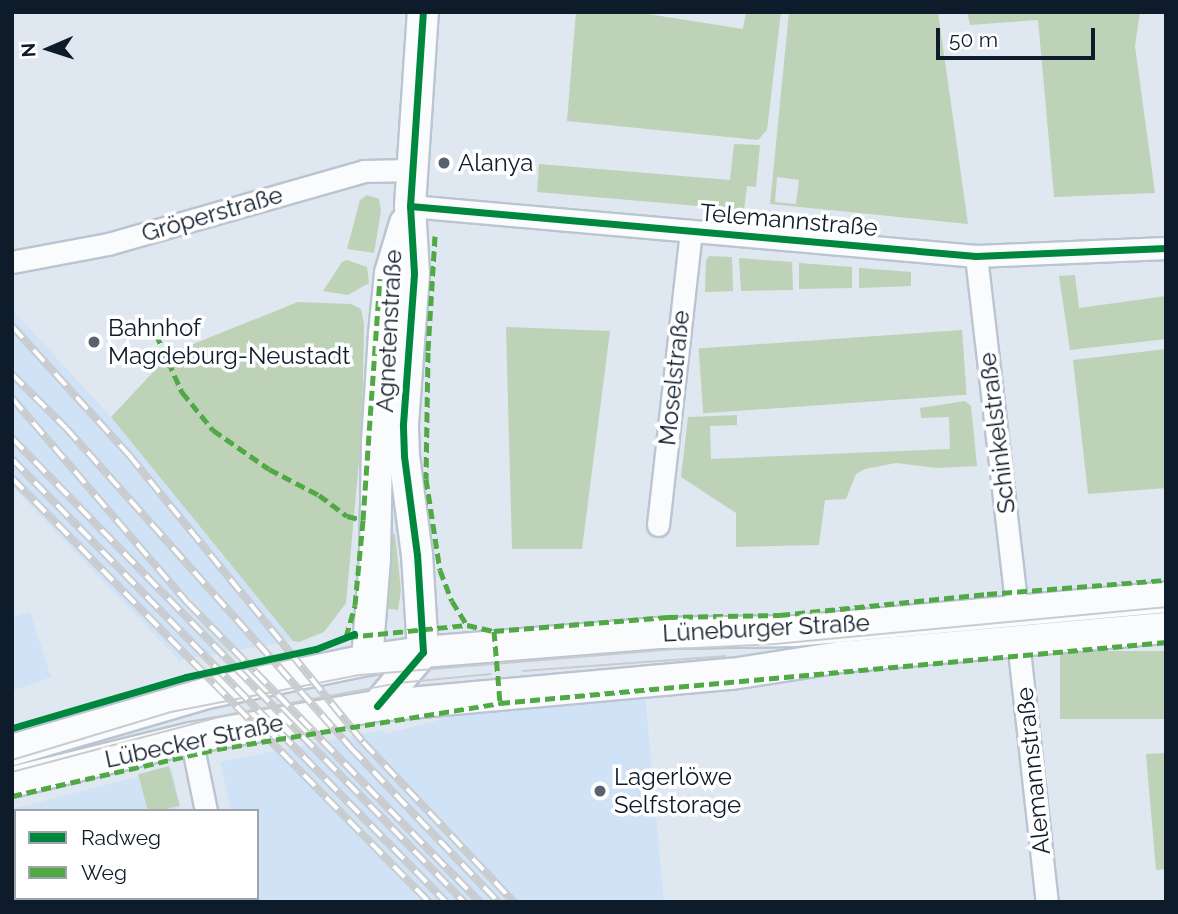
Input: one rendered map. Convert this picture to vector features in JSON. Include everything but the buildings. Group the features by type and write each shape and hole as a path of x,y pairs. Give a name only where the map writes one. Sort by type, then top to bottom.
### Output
{"main road":[{"name":"Agnetenstraße","path":"423,12 410,206 414,273 403,424 417,555 423,652"},
{"name":"Agnetenstraße","path":"366,660 375,559 377,429 390,273 410,206"},
{"name":"Lüneburger Straße","path":"366,660 423,652 659,633 795,631 1166,597"},
{"name":"Lüneburger Straße","path":"377,706 429,699 732,674 831,659 1166,628"},
{"path":"377,706 423,652"},
{"path":"366,660 429,699"},
{"name":"Lübecker Straße","path":"12,750 207,693 366,660"},
{"name":"Lübecker Straße","path":"12,782 191,738 377,706"}],"street":[{"name":"Gröperstraße","path":"12,262 108,244 364,171 412,170"},
{"name":"Telemannstraße","path":"410,206 976,256 1166,248"},
{"name":"Moselstraße","path":"657,525 691,231"},
{"name":"Schinkelstraße","path":"976,256 1017,610"},
{"name":"Alemannstraße","path":"1018,641 1047,902"},
{"path":"191,738 206,809"}],"shaded area":[{"path":"12,310 111,417 293,641 179,660 12,486"},
{"path":"30,612 51,677 12,691 12,618"},
{"path":"645,695 664,902 248,902 259,900 259,809 231,809 220,762 383,730 386,734 453,716"},
{"path":"172,768 181,809 14,809 14,900 200,902 12,902 12,809"}],"green space":[{"path":"576,12 635,12 743,29 746,12 781,12 767,130 758,140 567,121"},
{"path":"789,12 938,12 968,224 770,204","holes":["777,177 799,180 796,204 775,202"]},
{"path":"967,12 1140,12 1135,46 1155,193 1054,197 1038,20 970,25"},
{"path":"734,144 760,145 756,187 747,186 744,210 537,192 539,164 730,180"},
{"path":"367,195 379,199 381,211 374,253 347,249 360,200"},
{"path":"709,256 732,257 733,291 705,292 706,260"},
{"path":"739,258 792,262 793,290 741,291"},
{"path":"347,260 367,267 369,283 348,295 323,291 342,262"},
{"path":"799,263 852,267 852,288 799,289"},
{"path":"859,268 911,272 911,286 859,288"},
{"path":"1075,275 1079,308 1166,296 1166,339 1070,350 1059,276"},
{"path":"298,302 351,304 361,309 364,324 362,429 346,603 324,632 299,642 293,641 111,417 171,353"},
{"path":"506,327 610,331 582,549 512,549"},
{"path":"962,330 967,395 703,413 699,348"},
{"path":"1166,349 1166,488 1088,494 1073,360"},
{"path":"965,401 971,406 977,466 937,468 896,463 865,469 856,474 846,499 825,500 819,545 736,547 736,513 681,477 688,417 737,415 737,425 710,426 711,459 950,449 949,417 921,418 920,408"},
{"path":"387,534 395,534 401,590 398,610 380,608"},
{"path":"1060,651 1166,651 1166,719 1060,719"},
{"path":"1166,753 1166,869 1156,870 1146,754"},
{"path":"169,766 180,806 147,809 138,774"}],"tram line":[{"path":"12,760 171,712 360,675 675,649 776,644 1166,607"},
{"path":"523,671 725,656"},
{"path":"12,772 226,715 398,683 491,674"}],"railway":[{"path":"12,326 129,455 363,742 514,902"},
{"path":"12,374 66,428 351,748 498,902"},
{"path":"12,398 188,603 480,902"},
{"path":"12,438 464,902"},
{"path":"12,459 446,902"},
{"path":"12,478 429,902"}],"marked path":[{"path":"435,236 428,352 426,479 440,570 452,601 467,625"},
{"path":"346,637 355,605 380,279"},
{"path":"156,334 182,392 213,430 269,469 319,495 347,516 363,520"},
{"path":"348,637 467,625 494,631 668,617 780,615 987,594 1166,580"},
{"path":"494,631 500,703"},
{"path":"12,796 217,749 500,703 1166,642"}],"cycle path":[{"path":"377,706 423,652 417,555 404,456 403,424 414,273 410,206 423,12"},
{"path":"410,206 976,256 1166,248"},
{"path":"12,728 186,677 316,649 354,634"}],"place":[{"name":"Alanya","path":"444,163"},
{"name":"Bahnhof Magdeburg-Neustadt","path":"94,342"},
{"name":"Lagerlöwe Selfstorage","path":"600,791"}]}
